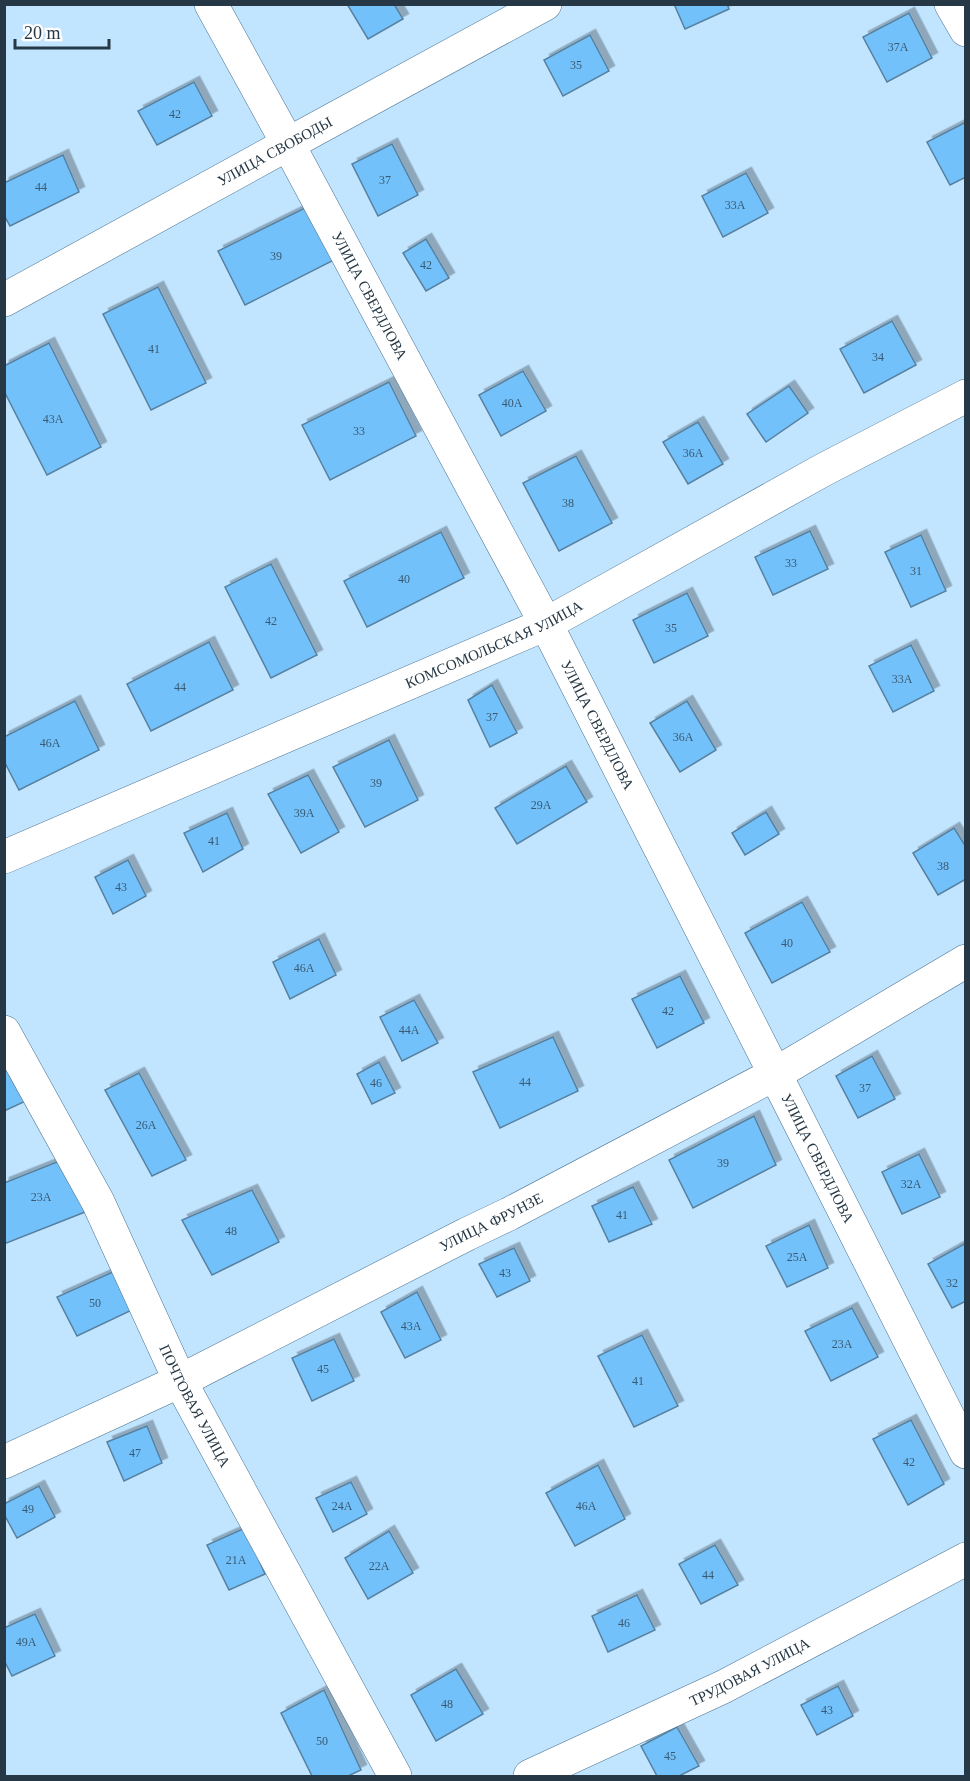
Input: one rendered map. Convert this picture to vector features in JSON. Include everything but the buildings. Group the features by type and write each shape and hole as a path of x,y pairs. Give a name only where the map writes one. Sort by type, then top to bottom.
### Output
{"street":[{"name":"УЛИЦА СВЕРДЛОВА","path":"211,4 546,624 966,1452"},
{"name":"УЛИЦА СВОБОДЫ","path":"4,300 545,4"},
{"path":"951,4 966,30"},
{"name":"КОМСОМОЛЬСКАЯ УЛИЦА","path":"4,857 546,624 823,470 966,396"},
{"name":"УЛИЦА ФРУНЗЕ","path":"4,1462 180,1381 509,1214 775,1074 966,961"},
{"name":"ПОЧТОВАЯ УЛИЦА","path":"4,1032 98,1202 180,1381 395,1776"},
{"name":"ТРУДОВАЯ УЛИЦА","path":"530,1776 723,1687 966,1559"}]}
